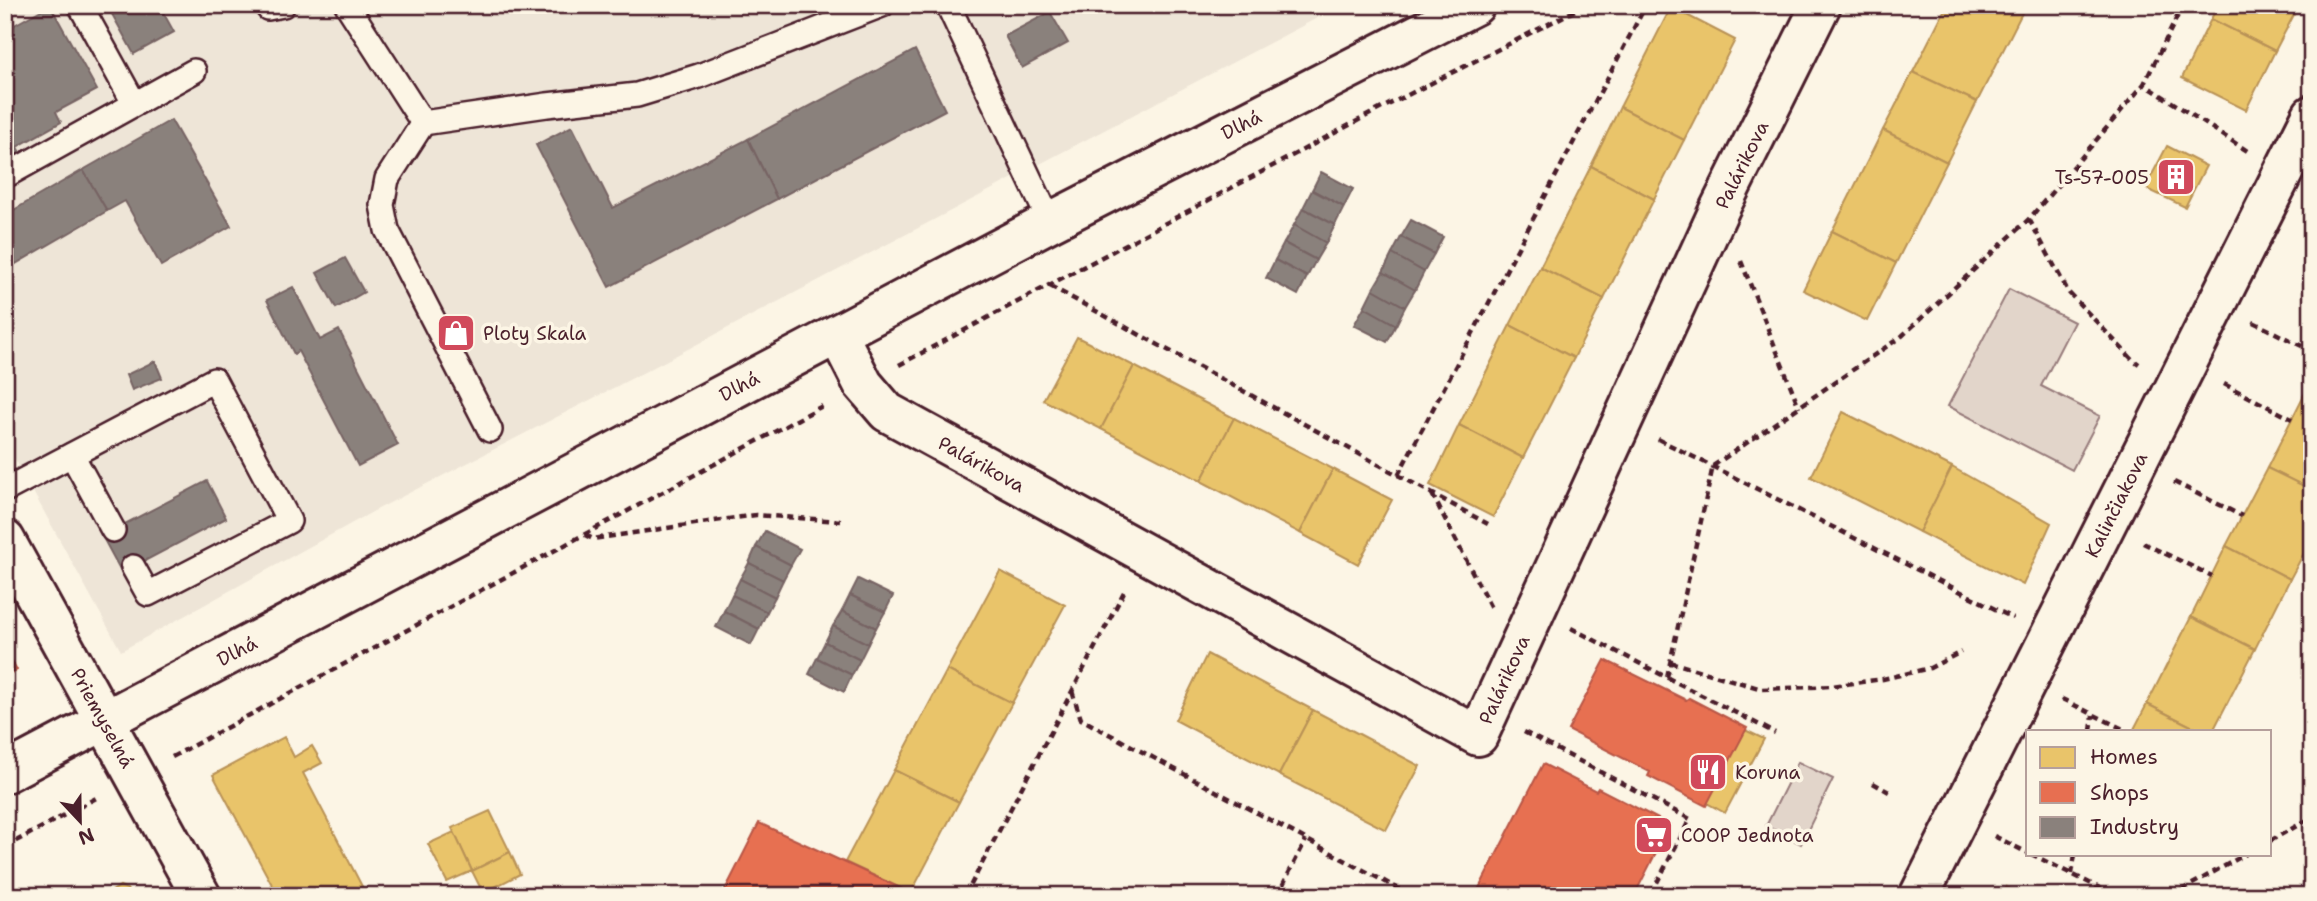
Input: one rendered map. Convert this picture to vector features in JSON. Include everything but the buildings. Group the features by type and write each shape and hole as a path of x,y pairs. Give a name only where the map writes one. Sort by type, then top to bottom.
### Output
{"street":[{"name":"Dlhá","path":"5,773 1050,222 1475,5"},
{"name":"Palárikova","path":"838,335 863,384 887,412 1479,736 1720,208 1821,5"},
{"name":"Kalinčiakova","path":"1919,896 2312,115"},
{"name":"Priemyselná","path":"5,540 201,896"}],"lane":[{"path":"80,5 134,103"},
{"path":"266,5 268,8 283,5"},
{"path":"348,5 423,124"},
{"path":"490,430 387,230 382,205 387,179 423,124 547,105 637,95 699,76 882,5"},
{"path":"948,5 1050,222"},
{"path":"5,176 194,71"},
{"path":"5,490 214,380 289,521 148,594 133,567"},
{"path":"72,455 113,530"}],"path":[{"path":"5,847 1374,112 1587,5"},
{"path":"1398,475 1646,5"},
{"path":"1667,677 1713,466 1902,336 2029,219 2144,83 2183,5"},
{"path":"2144,83 2282,174"},
{"path":"1720,208 1799,407"},
{"path":"2029,219 2068,293 2132,359 2176,387"},
{"path":"1049,285 1488,524"},
{"path":"2249,320 2312,351"},
{"path":"2217,381 2292,418"},
{"path":"1623,421 2051,637"},
{"path":"2168,478 2242,516"},
{"path":"1432,494 1515,656"},
{"path":"584,534 593,539 755,515 841,521"},
{"path":"2134,538 2212,576"},
{"path":"965,896 1144,553"},
{"path":"1536,610 1775,733"},
{"path":"1670,662 1762,689 1832,686 1883,679 1930,667 1961,652"},
{"path":"1072,691 1081,719 1410,895"},
{"path":"2053,694 2125,730"},
{"path":"1489,714 1690,819 1650,896"},
{"path":"2091,730 2093,715"},
{"path":"2312,746 2312,837"},
{"path":"1873,783 1889,793"},
{"path":"2272,840 2310,818"},
{"path":"1278,896 1306,840"},
{"path":"2035,856 2116,896"},
{"path":"2072,874 2075,856"},
{"path":"2171,896 2242,856"}],"shaded area":[{"path":"5,5 1342,5 374,511 121,651 5,441"},
{"path":"2009,289 2074,322 2041,386 2100,416 2072,470 1948,406"},
{"path":"1798,762 1833,779 1801,844 1766,826"}],"place":[{"name":"Ts-57-005","path":"2176,177"},
{"name":"Ploty Skala","path":"456,333"},
{"name":"Koruna","path":"1708,772"},
{"name":"COOP Jednota","path":"1654,835"}]}
